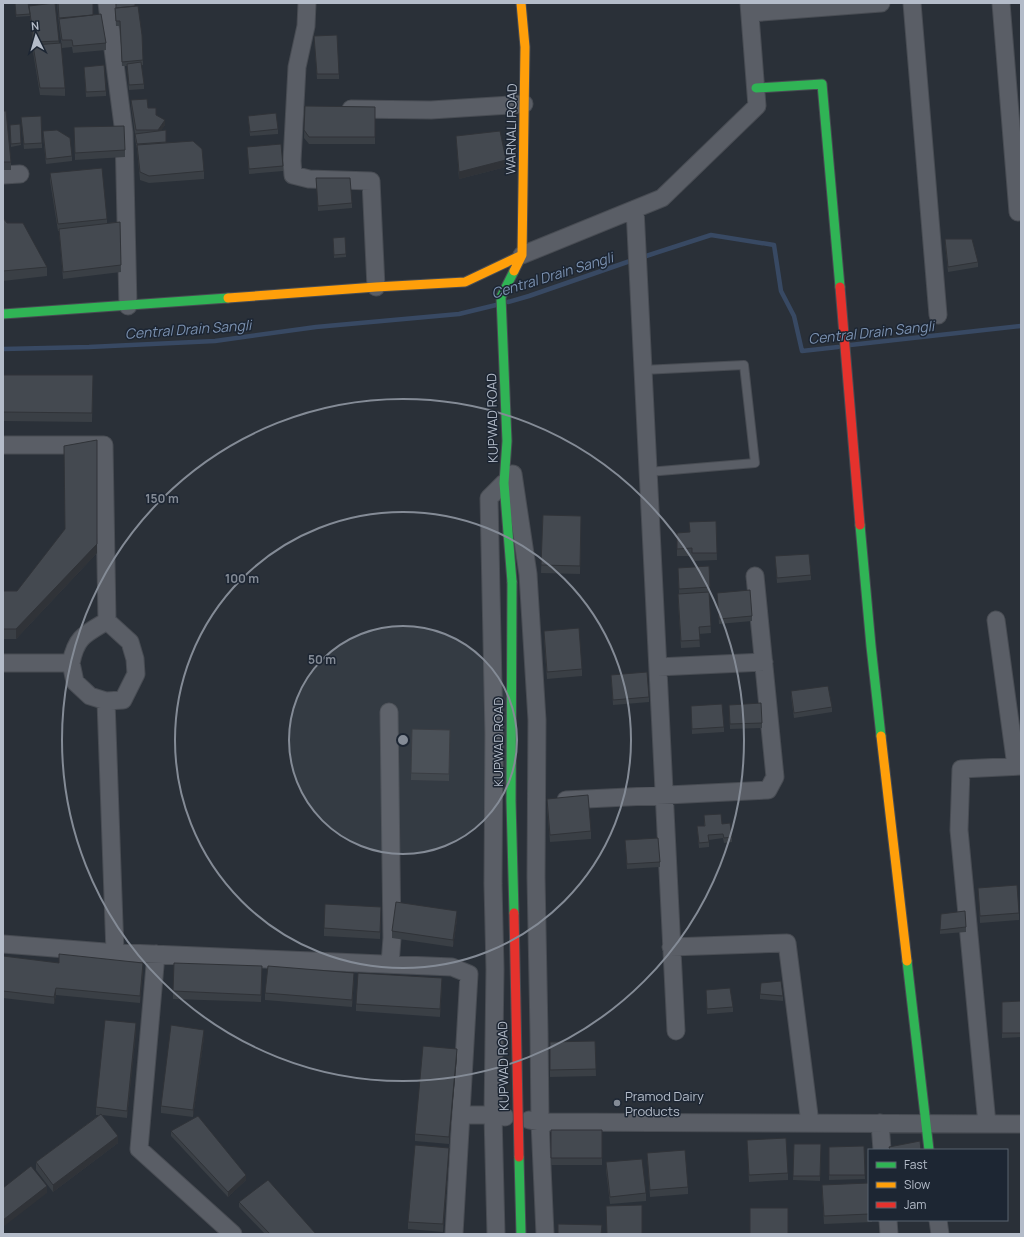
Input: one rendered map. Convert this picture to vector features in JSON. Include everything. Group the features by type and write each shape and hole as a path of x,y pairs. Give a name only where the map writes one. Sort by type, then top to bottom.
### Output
{"street":[{"path":"107,3 124,133 128,306"},
{"path":"307,3 306,26 297,67 303,107 292,161 293,175 309,179 371,181 376,287"},
{"name":"WARNALI ROAD","path":"521,3 525,47 522,255"},
{"path":"3,314 465,282 522,255 662,198 757,106 749,8 881,3"},
{"path":"912,3 938,315"},
{"path":"1001,3 1018,212"},
{"path":"756,88 822,84 871,646 929,1149"},
{"path":"334,108 431,110 524,104"},
{"path":"635,209 676,1031"},
{"name":"KUPWAD ROAD","path":"521,1234 510,801 512,582 504,483 507,441 501,297 522,255"},
{"path":"507,441 528,574 537,720 536,877 540,1122 545,1234"},
{"path":"3,445 104,445 107,621 130,642 135,659 136,674 123,700 106,701 90,696 75,682 71,663 74,650 84,634 107,621"},
{"path":"496,1234 493,1115 495,969 493,884 494,725 489,498 504,483"},
{"path":"537,802 768,790 775,777 755,576"},
{"path":"987,1124 959,830 961,769 1019,766 996,620"},
{"path":"658,667 764,662"},
{"path":"3,663 71,663"},
{"path":"106,701 115,952"},
{"path":"389,712 392,938 390,964"},
{"path":"672,947 787,943 810,1123"},
{"path":"3,944 115,952 452,967 469,974 495,969"},
{"path":"156,954 139,1149 233,1234"},
{"path":"454,1234 469,974"},
{"path":"461,1115 493,1115 540,1122 1021,1124"},
{"path":"880,1123 882,1149"},
{"path":"888,1221 889,1234"},
{"path":"938,1221 940,1234"}],"lane":[{"path":"643,370 744,365 756,463 648,472"}],"building":[{"path":"15,3 28,3 30,14 16,15"},
{"path":"55,3 59,41 34,42 29,6"},
{"path":"58,3 93,3 93,15 59,18"},
{"path":"116,3 135,3 135,6 116,8"},
{"path":"138,6 142,35 143,60 122,62 120,21 116,21 115,8"},
{"path":"101,14 106,43 73,46 72,40 62,40 59,19"},
{"path":"337,35 339,74 317,74 314,36"},
{"path":"61,43 65,88 40,88 33,45"},
{"path":"141,62 144,84 129,85 127,64"},
{"path":"104,65 106,91 86,92 84,67"},
{"path":"147,99 148,108 156,108 156,115 165,120 158,130 136,130 131,100"},
{"path":"305,106 375,107 375,137 309,137 304,130"},
{"path":"3,111 6,111 11,162 3,162"},
{"path":"276,113 278,129 250,132 248,116"},
{"path":"41,116 42,143 24,144 21,117"},
{"path":"20,124 21,143 11,144 10,125"},
{"path":"124,126 125,150 75,153 74,127"},
{"path":"57,130 70,138 72,156 46,159 43,131"},
{"path":"166,130 166,142 137,144 135,134"},
{"path":"500,131 506,160 459,172 456,136"},
{"path":"193,141 202,149 204,171 149,176 140,172 137,145"},
{"path":"281,144 283,166 249,169 247,147"},
{"path":"102,168 107,219 58,224 50,173"},
{"path":"316,178 350,178 352,203 318,206"},
{"path":"3,218 7,223 23,223 47,267 3,271"},
{"path":"120,222 121,265 63,272 59,229"},
{"path":"345,237 346,254 334,255 333,238"},
{"path":"945,239 972,239 978,262 948,267"},
{"path":"3,375 93,375 92,413 3,412"},
{"path":"97,440 97,544 16,629 3,629 3,591 17,591 65,529 64,446"},
{"path":"543,515 581,516 580,566 541,565"},
{"path":"716,521 717,553 692,553 692,548 677,549 677,533 690,532 689,522"},
{"path":"809,554 811,575 777,578 775,556"},
{"path":"709,566 710,587 679,589 678,568"},
{"path":"750,590 752,616 719,619 717,593"},
{"path":"709,592 711,626 699,627 700,640 681,641 678,594"},
{"path":"579,628 582,669 547,672 544,631"},
{"path":"647,672 649,697 613,700 611,675"},
{"path":"828,686 832,707 794,713 791,691"},
{"path":"761,703 762,723 730,724 729,705"},
{"path":"722,704 724,727 692,729 691,706"},
{"path":"412,729 450,730 449,774 411,773"},
{"path":"588,795 591,831 550,835 547,799"},
{"path":"721,814 722,824 730,823 732,837 724,838 723,834 708,835 709,842 699,843 697,826 705,826 704,815"},
{"path":"658,838 660,862 627,864 625,840"},
{"path":"1017,885 1019,913 980,916 978,888"},
{"path":"396,902 457,911 453,940 392,931"},
{"path":"325,904 381,907 380,932 324,928"},
{"path":"965,911 966,927 940,930 941,914"},
{"path":"59,954 143,963 140,996 56,988 54,997 3,991 3,956 59,963"},
{"path":"174,963 262,966 261,995 173,991"},
{"path":"268,966 354,973 352,1000 265,993"},
{"path":"358,973 442,978 440,1009 356,1004"},
{"path":"781,981 783,996 760,994 761,983"},
{"path":"730,988 733,1007 707,1009 706,990"},
{"path":"1021,1001 1021,1033 1002,1033 1002,1002"},
{"path":"105,1020 136,1023 127,1111 96,1107"},
{"path":"171,1025 204,1030 193,1110 161,1106"},
{"path":"595,1041 596,1069 550,1070 550,1042"},
{"path":"423,1046 457,1049 449,1137 415,1134"},
{"path":"101,1114 118,1136 53,1185 36,1162"},
{"path":"198,1116 246,1175 228,1192 171,1131"},
{"path":"551,1130 602,1130 602,1158 551,1158"},
{"path":"786,1138 788,1173 749,1175 747,1140"},
{"path":"920,1141 921,1149 890,1149 889,1147"},
{"path":"794,1144 821,1144 820,1176 793,1176"},
{"path":"415,1145 449,1148 443,1224 408,1222"},
{"path":"864,1146 865,1175 829,1175 829,1147"},
{"path":"685,1150 688,1187 650,1190 647,1153"},
{"path":"642,1159 646,1193 610,1197 606,1162"},
{"path":"31,1166 47,1186 3,1220 3,1188"},
{"path":"268,1180 316,1234 270,1234 239,1202"},
{"path":"868,1183 868,1214 824,1216 822,1185"},
{"path":"642,1205 642,1234 607,1234 606,1206"},
{"path":"750,1208 788,1208 788,1234 750,1234"},
{"path":"558,1224 602,1225 601,1234 558,1234"}],"waterway":[{"name":"Central Drain Sangli","path":"640,258 711,235 774,245 781,291 794,316 802,351 838,347"},
{"name":"Central Drain Sangli","path":"508,302 633,260"},
{"name":"Central Drain Sangli","path":"3,349 89,347 215,341 316,327 459,314 496,305"},
{"name":"Central Drain Sangli","path":"850,345 1021,326"}],"traffic: fast":[{"path":"756,88 822,84 840,287"},
{"path":"512,582 504,483 507,441 501,297 514,271"},
{"path":"3,314 228,298"},
{"path":"860,525 881,736"},
{"path":"512,582 511,801 514,913"},
{"path":"907,961 929,1149"},
{"path":"519,1157 521,1234"}],"traffic: slow":[{"path":"514,271 522,255 525,47 521,3"},
{"path":"228,298 465,282 522,255"},
{"path":"881,736 907,961"}],"traffic: jam":[{"path":"840,287 860,525"},
{"path":"514,913 519,1157"}],"place":[{"name":"Pramod Dairy Products","path":"617,1103"}]}
